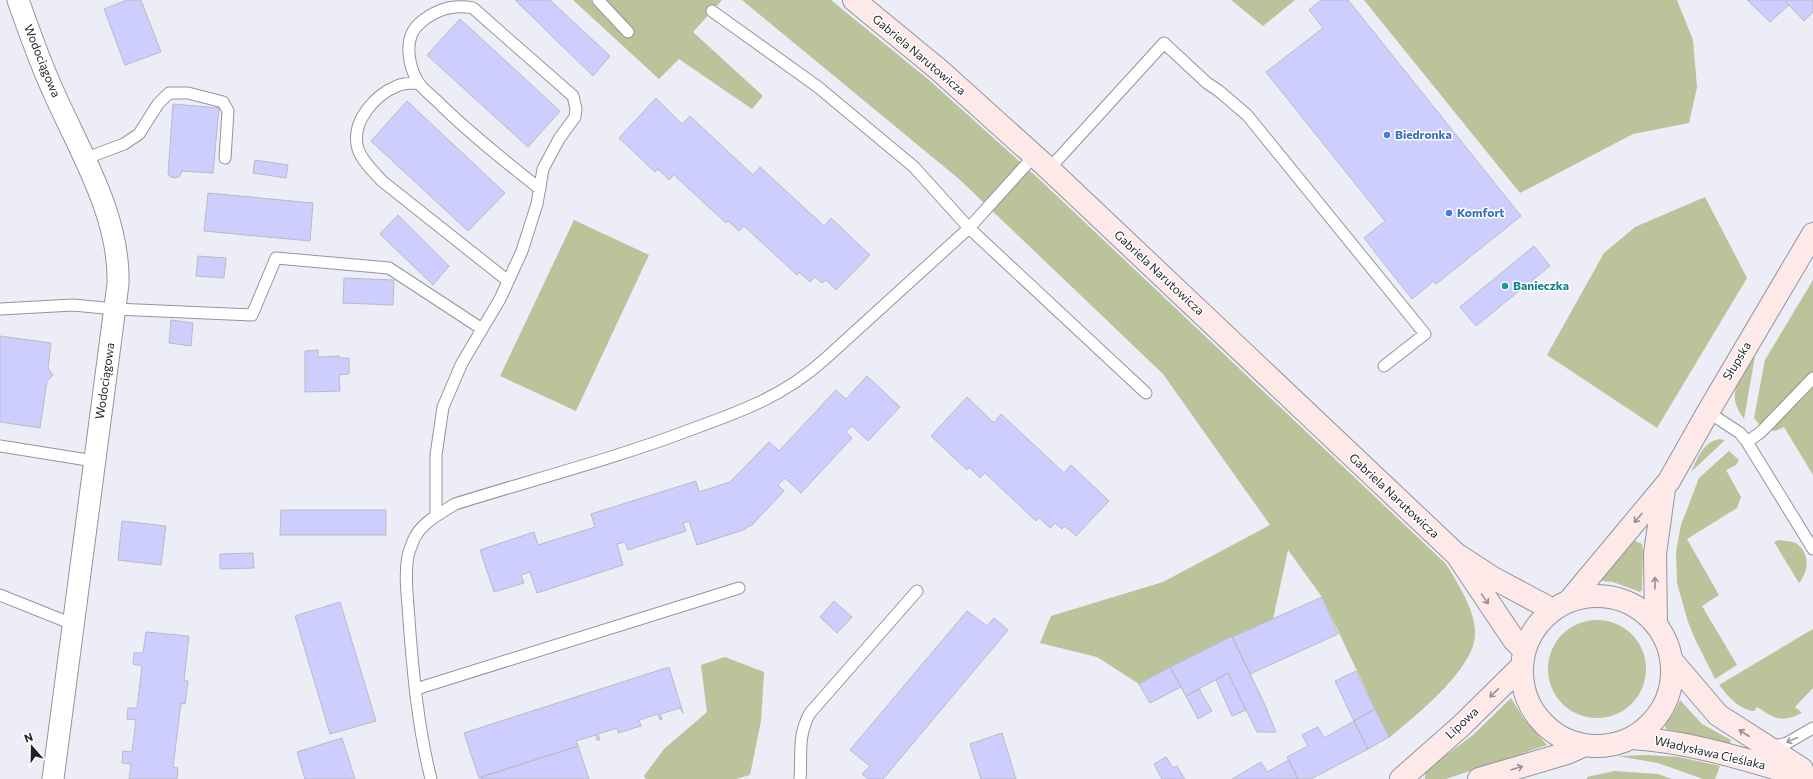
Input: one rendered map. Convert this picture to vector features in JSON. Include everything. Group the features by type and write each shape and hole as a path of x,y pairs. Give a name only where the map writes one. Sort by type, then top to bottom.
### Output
{"main road":[{"name":"Gabriela Narutowicza","path":"854,0 938,69 1042,162 1456,554 1494,578 1561,605"},
{"name":"Słupska","path":"1523,658 1536,627 1561,605 1664,489 1813,234"},
{"name":"Słupska","path":"1656,622 1655,554 1664,489"},
{"name":"Gabriela Narutowicza","path":"1456,554 1514,640 1523,658"},
{"path":"1523,658 1523,687 1529,702 1540,720 1556,734 1569,741 1585,746 1598,747 1620,743 1647,728 1657,717 1668,698 1673,681 1672,662 1664,635 1656,622 1632,604 1611,597 1591,595 1561,605"},
{"name":"Lipowa","path":"1401,779 1461,726 1523,658"},
{"name":"Władysława Cieślaka","path":"1672,662 1718,715 1813,776"},
{"name":"Władysława Cieślaka","path":"1631,738 1653,739 1734,756 1811,779"},
{"path":"1479,779 1567,753 1585,746"}],"street":[{"name":"Wodociągowa","path":"18,0 43,68 101,198 114,237 118,264 118,284 94,461 75,625 53,779"}],"lane":[{"path":"598,0 628,32"},
{"path":"436,515 436,456 443,407 462,363 508,281 522,252 537,204 540,190 543,169 559,139 575,118 576,109 573,96 473,8 460,5 431,13 417,25 410,38 408,51 410,64 418,83 469,132 540,190"},
{"path":"712,11 818,87 914,167 969,228 1146,393"},
{"path":"431,779 424,754 416,689 406,576 408,556 415,537 436,515 463,502 647,447 736,413 769,398 807,376 1042,162 1164,43 1207,83 1219,91 1247,115 1425,334 1384,366"},
{"path":"418,83 398,85 378,96 362,117 356,135 358,149 368,166 382,181 508,281"},
{"path":"84,158 124,144 139,134 158,104 169,93 188,93 223,102 228,111 225,158"},
{"path":"0,309 73,305 114,309 252,315 276,258 389,268 482,329"},
{"path":"1747,442 1761,432 1813,378"},
{"path":"1708,412 1740,433 1747,442 1813,549"},
{"path":"0,446 94,461"},
{"path":"416,689 739,588"},
{"path":"800,779 800,742 803,726 810,713 916,591"},
{"path":"0,595 75,625"},
{"path":"1768,748 1787,743 1813,728"}],"green space":[{"path":"573,0 722,0 693,32 763,96 752,109 679,59 659,79"},
{"path":"742,0 831,0 929,80 1039,179 1446,564 1461,589 1473,616 1475,634 1472,648 1465,662 1454,677 1427,705 1389,738 1322,597 1288,550 1273,619 1170,667 1139,684 1097,657 1040,643 1051,616 1163,582 1270,525 1163,374 959,179"},
{"path":"1231,0 1295,0 1263,26"},
{"path":"1364,0 1677,0 1693,40 1697,87 1689,123 1633,134 1520,193"},
{"path":"1705,197 1747,278 1657,428 1547,355 1604,253 1635,227"},
{"path":"574,220 649,255 576,411 500,376"},
{"path":"1813,280 1813,475 1784,427 1775,431 1763,429 1754,418 1765,360"},
{"path":"1755,356 1744,419 1738,410 1735,401 1736,386"},
{"path":"1719,439 1725,440 1691,472 1701,452 1708,444"},
{"path":"1729,451 1739,460 1736,465 1726,470 1741,497 1737,508 1687,539 1719,595 1702,606 1737,665 1715,679 1688,622 1677,583 1676,552 1681,525 1699,478"},
{"path":"1633,540 1642,544 1643,549 1642,590 1640,592 1613,582 1602,581 1601,578"},
{"path":"1779,540 1797,544 1804,553 1807,564 1802,579 1799,583 1774,542"},
{"path":"1597,620 1616,624 1632,634 1642,650 1646,669 1642,688 1632,704 1616,714 1597,718 1578,714 1562,704 1552,688 1548,669 1552,650 1562,634 1578,624"},
{"path":"1813,629 1813,688 1795,707 1802,713 1784,719 1774,717 1757,707 1754,711 1743,708 1734,702 1719,685"},
{"path":"725,657 764,672 761,721 750,775 736,779 646,779 644,776 664,749 707,712 701,665"},
{"path":"1511,698 1524,719 1547,745 1446,779 1425,779 1425,771 1473,735"},
{"path":"1680,700 1702,724 1731,740 1728,748 1705,738 1666,729 1664,724 1673,714"},
{"path":"1647,755 1679,757 1720,766 1715,779 1703,779 1658,763 1617,756"},
{"path":"1614,771 1658,774 1672,779 1587,779 1587,777"}],"building":[{"path":"127,0 141,0 161,52 125,65 104,9"},
{"path":"515,0 550,0 610,56 593,76"},
{"name":"Biedronka","path":"1321,0 1348,0 1521,216 1436,284 1434,281 1412,299 1364,238 1385,221 1266,72 1323,28 1309,10"},
{"path":"1747,0 1788,0 1786,2 1789,5 1770,22"},
{"path":"1788,0 1813,0 1813,12 1804,21 1786,2"},
{"path":"460,19 560,111 528,147 427,55"},
{"path":"656,98 682,124 690,116 753,175 760,167 824,226 831,218 870,255 836,290 826,280 822,283 815,277 810,282 799,272 797,275 744,226 739,231 728,221 726,223 674,175 669,180 658,169 655,172 619,138"},
{"path":"407,101 505,193 468,231 371,141"},
{"path":"173,104 219,108 213,173 182,171 180,176 176,178 171,177 168,174"},
{"path":"255,160 288,165 286,178 253,173"},
{"path":"208,193 313,203 310,241 204,231"},
{"path":"398,215 449,266 433,285 380,234"},
{"name":"Banieczka","path":"1534,246 1550,266 1476,326 1460,307"},
{"path":"198,256 226,258 224,278 196,276"},
{"path":"344,278 394,280 393,305 343,303"},
{"path":"171,320 193,323 191,346 169,343"},
{"path":"0,336 51,343 48,368 53,375 47,381 40,428 0,422"},
{"path":"318,350 318,357 339,356 339,358 349,358 349,374 339,375 340,391 305,392 305,351"},
{"path":"867,376 900,407 868,441 852,426 846,432 852,438 801,493 785,478 778,485 784,491 752,525 745,528 746,529 697,545 689,521 683,523 686,531 628,550 625,542 617,544 623,565 537,593 530,572 521,575 524,583 494,592 480,550 534,532 538,545 595,527 591,514 696,481 699,492 730,482 769,442 779,451 836,390 846,399"},
{"path":"967,397 994,423 1001,414 1064,473 1071,465 1109,501 1076,536 1065,526 1062,529 1055,523 1050,528 1039,518 1036,521 985,473 980,478 969,467 967,470 931,436"},
{"path":"281,510 386,510 386,535 280,535"},
{"path":"122,521 166,526 161,565 118,560"},
{"path":"253,553 254,568 220,569 220,554"},
{"path":"1322,597 1338,634 1250,674 1232,637"},
{"path":"834,601 852,617 837,633 820,617"},
{"path":"340,602 376,721 330,734 295,616"},
{"path":"967,611 987,626 994,618 1008,630 883,779 868,779 862,774 870,766 850,750"},
{"path":"146,632 189,636 184,680 188,681 185,704 181,703 173,767 178,768 177,779 129,779 131,764 122,763 123,751 132,752 136,720 127,719 128,708 137,708 142,666 133,664 134,653 143,653"},
{"path":"1232,636 1265,705 1276,732 1257,732 1228,673 1186,696 1170,667"},
{"path":"669,667 683,713 680,708 660,714 662,719 660,720 658,714 639,720 641,726 618,733 617,728 598,734 600,740 597,740 596,735 576,741 578,746 479,778 464,733"},
{"path":"1170,667 1181,687 1150,703 1139,684"},
{"path":"1356,671 1375,709 1354,721 1335,681"},
{"path":"1228,673 1246,710 1232,716 1216,680"},
{"path":"1199,689 1212,711 1198,719 1186,696"},
{"path":"1375,709 1389,737 1368,749 1354,721"},
{"path":"1354,721 1368,749 1311,779 1298,779 1287,757 1308,746 1302,735 1318,727 1324,738"},
{"path":"1002,733 1016,779 981,779 970,744"},
{"path":"342,738 355,779 305,779 297,752"},
{"path":"578,746 589,779 481,779 481,777"},
{"path":"1166,757 1173,768 1177,766 1185,779 1162,779 1154,764"},
{"path":"1289,760 1298,779 1232,779 1261,762 1267,772"}],"place":[{"name":"Biedronka","path":"1387,135"},
{"name":"Komfort","path":"1449,213"},
{"name":"Banieczka","path":"1505,286"}]}
